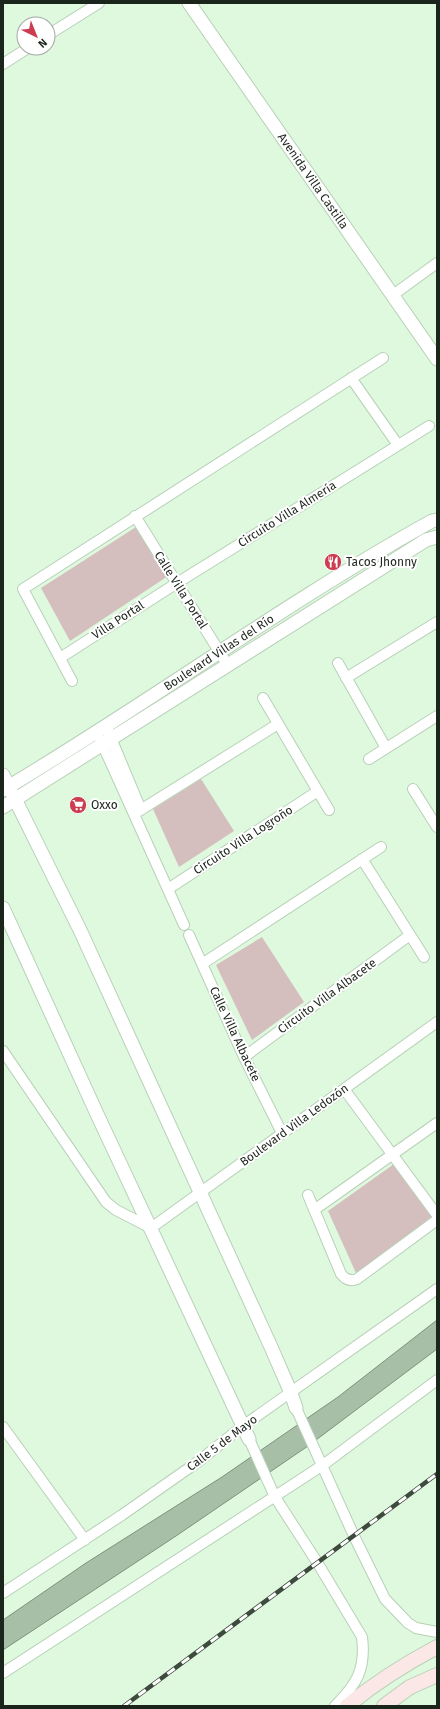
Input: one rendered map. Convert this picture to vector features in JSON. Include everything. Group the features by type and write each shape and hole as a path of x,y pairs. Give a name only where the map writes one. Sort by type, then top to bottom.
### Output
{"main road":[{"path":"347,1706 363,1692 400,1668 437,1647"},
{"path":"400,1668 410,1687"},
{"path":"384,1706 410,1687 437,1675"}],"street":[{"path":"56,30 99,3"},
{"name":"Avenida Villa Castilla","path":"189,3 437,359"},
{"path":"3,64 16,56"},
{"path":"393,295 437,264"},
{"path":"72,681 23,589 383,358"},
{"path":"351,378 398,445"},
{"name":"Circuito Villa Almería","path":"177,583 429,426"},
{"name":"Calle Villa Portal","path":"135,516 228,664"},
{"name":"Boulevard Villas del Río","path":"5,784 101,729 328,582 403,537 432,521 437,520"},
{"name":"Boulevard Villas del Río","path":"3,807 426,540 437,537"},
{"name":"Villa Portal","path":"60,658 177,583"},
{"path":"346,678 437,622"},
{"path":"338,663 386,748"},
{"path":"263,698 329,810"},
{"path":"369,759 437,716"},
{"path":"137,812 278,724"},
{"path":"101,729 184,925"},
{"path":"5,784 15,799 80,930 292,1393 296,1408 354,1536 385,1600 408,1623 416,1628 437,1632"},
{"path":"413,789 433,812 437,827"},
{"name":"Circuito Villa Logroño","path":"168,889 318,791"},
{"path":"202,964 381,847"},
{"path":"362,859 424,957"},
{"path":"3,908 35,981 274,1494 318,1562 362,1637 362,1668 357,1680 347,1694 335,1706"},
{"name":"Calle Villa Albacete","path":"190,935 244,1057 282,1132"},
{"name":"Circuito Villa Albacete","path":"244,1057 410,935"},
{"name":"Boulevard Villa Ledozón","path":"151,1228 201,1193 282,1132 437,1022"},
{"path":"3,1051 106,1202 116,1210 151,1228"},
{"path":"344,1089 437,1215"},
{"path":"314,1210 437,1123"},
{"path":"308,1195 341,1274 350,1280 357,1279 437,1220"},
{"name":"Calle 5 de Mayo","path":"3,1593 85,1540 199,1461 243,1426 292,1393 437,1289"},
{"path":"3,1673 274,1494 323,1465 437,1380"},
{"path":"3,1427 85,1540"}],"shaded area":[{"path":"136,527 168,576 70,641 41,588"},
{"path":"201,779 234,831 179,867 153,809"},
{"path":"262,937 304,1002 252,1040 216,965"},
{"path":"394,1164 433,1216 356,1273 328,1211"},
{"path":"437,1320 437,1349 308,1446 176,1536 3,1650 3,1620 86,1563 222,1477 338,1397"}],"railway":[{"path":"124,1706 437,1474"}],"place":[{"name":"Tacos Jhonny","path":"333,562"},
{"name":"Oxxo","path":"78,805"}]}
